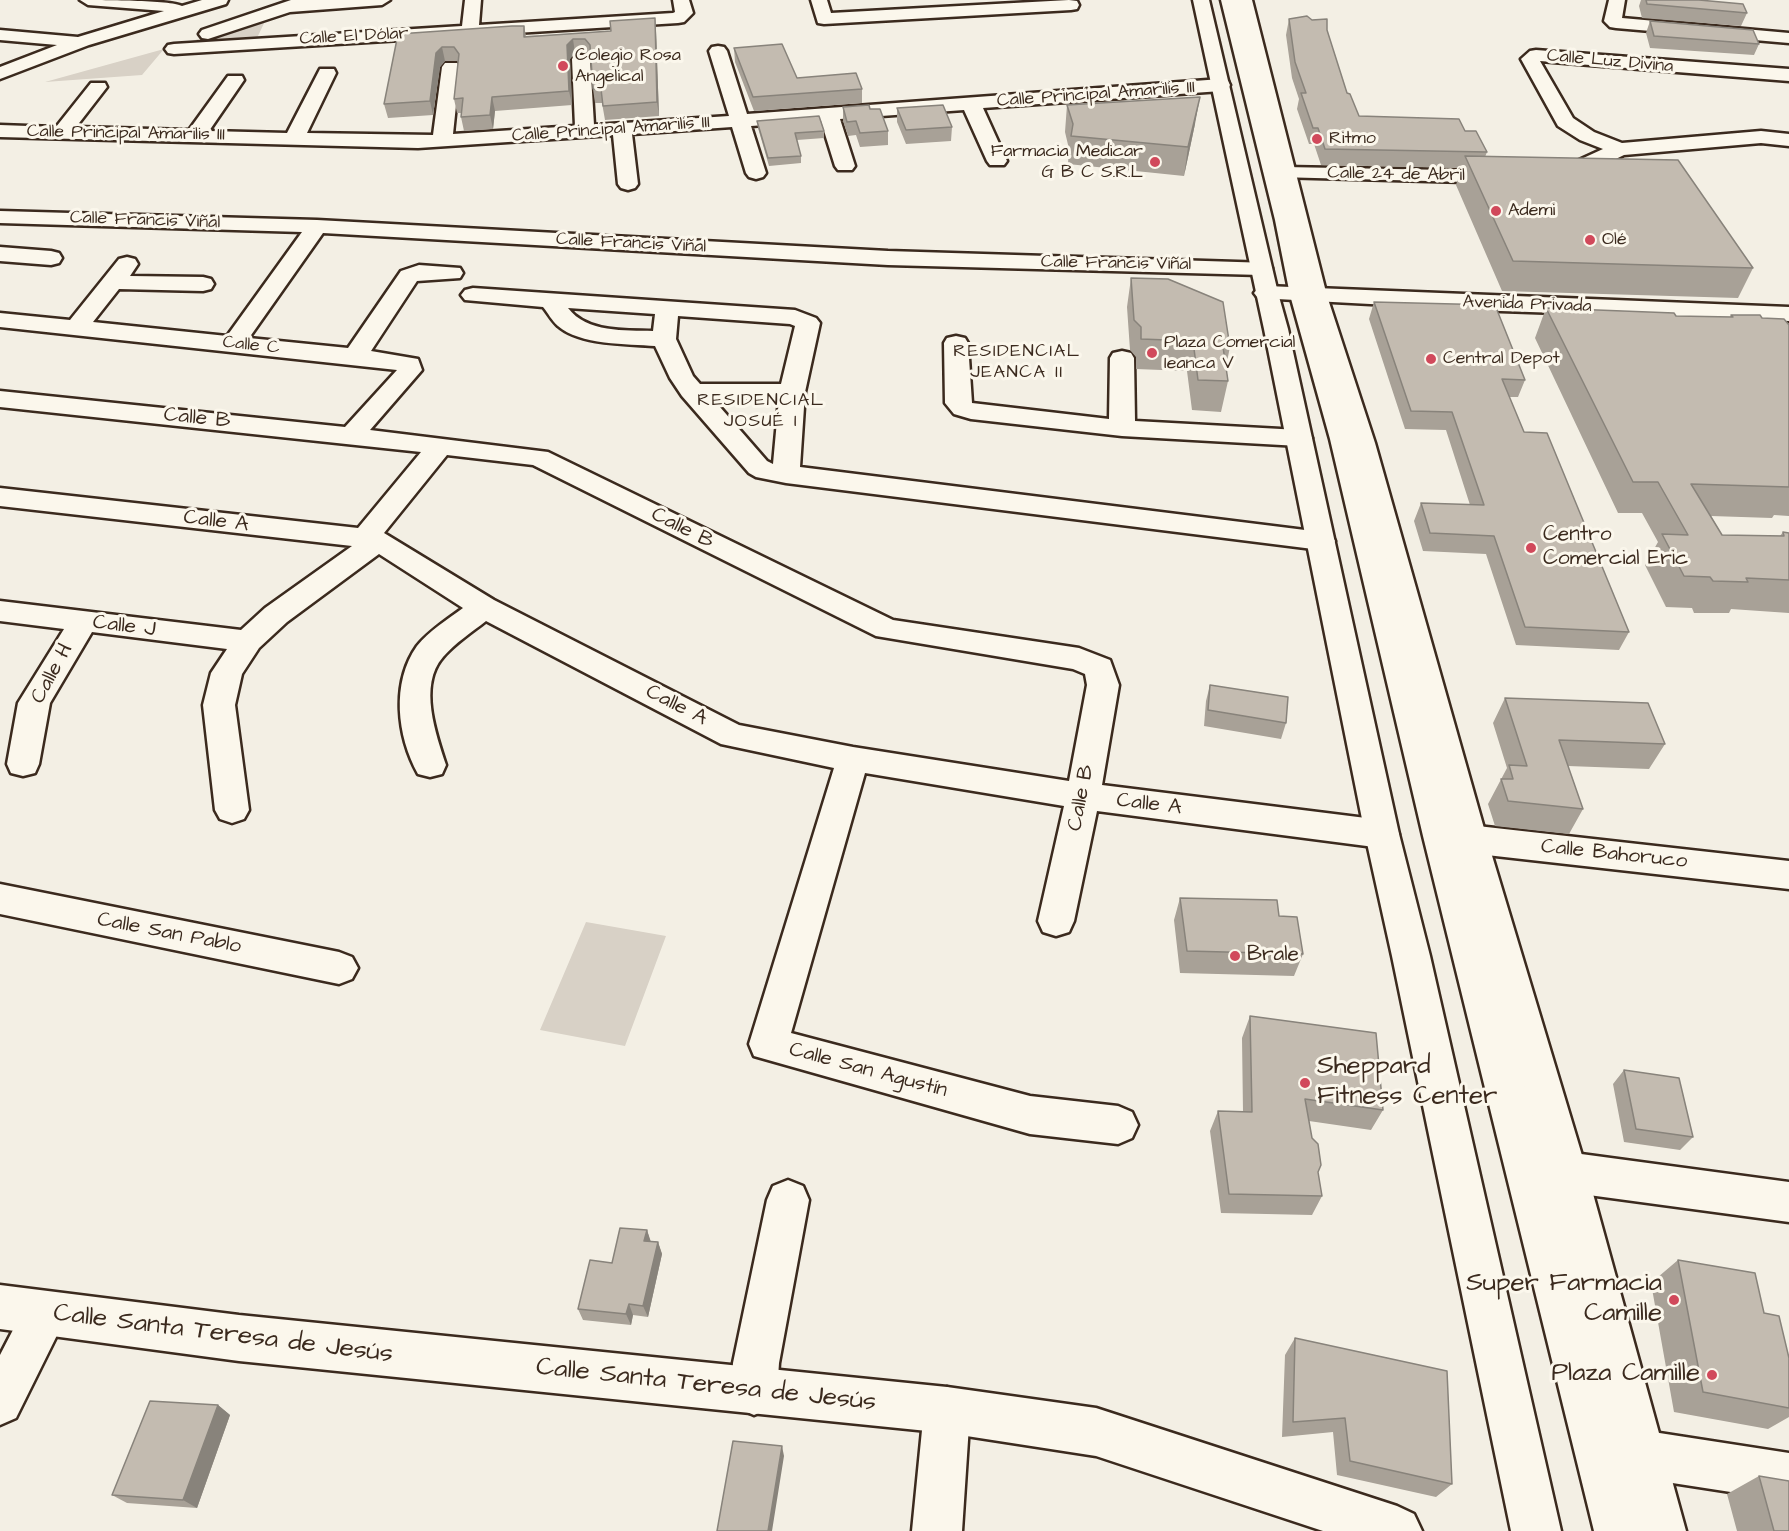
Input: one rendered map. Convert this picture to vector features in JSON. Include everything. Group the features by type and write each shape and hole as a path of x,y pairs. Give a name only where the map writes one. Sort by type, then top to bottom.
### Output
{"street":[{"path":"88,0 193,8"},
{"path":"0,73 83,41 220,0"},
{"path":"260,42 279,9 308,0"},
{"path":"470,30 473,0"},
{"name":"Calle El Dólar","path":"279,9 182,43 174,49 678,18 684,13 681,0"},
{"path":"821,9 960,0"},
{"path":"1201,0 1299,438 1382,834 1411,956 1536,1531"},
{"path":"1229,0 1308,295 1362,443 1455,838 1546,1169 1640,1454 1661,1531"},
{"path":"1245,0 1284,173 1308,295"},
{"path":"1617,0 1613,21 1616,23 1789,38"},
{"path":"279,9 381,5"},
{"path":"821,9 1071,5"},
{"path":"0,35 83,41"},
{"path":"717,51 756,173"},
{"name":"Calle Luz Divina","path":"1620,149 1587,136 1565,122 1530,59 1532,57 1536,55 1789,75"},
{"path":"581,59 585,131"},
{"path":"442,141 451,67"},
{"path":"294,139 327,73"},
{"path":"195,135 235,81"},
{"name":"Calle Principal Amarilis III","path":"0,131 442,141 1221,85"},
{"path":"62,132 98,87"},
{"path":"971,104 997,161"},
{"path":"829,114 845,166"},
{"path":"622,128 628,184"},
{"path":"1540,178 1580,169 1620,149 1761,137 1789,140"},
{"name":"Calle 24 de Abril","path":"1284,173 1518,177"},
{"name":"Calle Francis Viñal","path":"0,217 317,226 1263,281"},
{"path":"233,344 317,226"},
{"path":"0,254 51,258"},
{"path":"355,356 409,276 419,272 452,273"},
{"path":"76,328 120,273 203,284"},
{"name":"Avenida Privada","path":"1263,281 1308,295 1789,314"},
{"path":"473,296 803,319 808,323 792,392 786,475"},
{"path":"552,302 566,321 574,327 589,331 664,339"},
{"path":"667,309 664,339 673,362 691,391 758,467 775,474 1320,541"},
{"name":"Calle C","path":"0,320 355,356 409,364 410,370 351,435"},
{"path":"956,343 958,403 963,409 1122,428 1299,438"},
{"path":"1122,358 1122,428"},
{"path":"691,391 792,392"},
{"name":"Calle B","path":"0,399 351,435 539,458 887,629 1079,659 1099,669 1102,685 1083,796 1056,921"},
{"path":"232,810 219,705 227,673 248,641 276,615 372,539 439,447"},
{"name":"Calle A","path":"0,497 372,539 484,607 732,736 853,759 1083,796 1382,834"},
{"path":"430,765 420,735 414,703 417,679 428,654 484,607"},
{"name":"Calle J","path":"0,611 248,641"},
{"name":"Calle H","path":"23,764 34,703 83,622"},
{"name":"Calle San Agustín","path":"853,759 768,1044 1030,1115 1118,1125"},
{"name":"Calle Bahoruco","path":"1455,838 1789,875"},
{"name":"Calle San Pablo","path":"0,900 339,968"},
{"path":"1546,1169 1789,1202"},
{"path":"1546,1169 1618,1531"},
{"path":"754,1392 756,1363 788,1200"},
{"name":"Calle Santa Teresa de Jesús","path":"0,1307 45,1315 239,1338 948,1410 1096,1432 1397,1531"},
{"path":"0,1402 45,1315"},
{"path":"937,1531 948,1410"},
{"path":"1640,1454 1789,1477"}],"shaded area":[{"path":"267,17 257,38 192,41"},
{"path":"164,49 142,75 45,82"},
{"path":"586,922 666,936 625,1046 540,1030"}],"building":[{"path":"1646,0 1699,0 1743,4 1747,13 1647,4"},
{"path":"1307,16 1312,20 1327,19 1327,30 1347,93 1350,94 1359,116 1459,119 1465,131 1476,131 1487,152 1325,149 1318,128 1313,128 1301,93 1306,93 1295,62 1289,19"},
{"path":"655,18 657,102 603,106 601,89 593,89 590,45 585,39 573,39 567,45 569,91 492,97 490,115 461,117 463,98 454,99 459,54 454,47 442,47 436,53 430,101 384,104 398,34 524,26 524,37 611,31 610,21"},
{"path":"1650,21 1753,30 1759,44 1654,36"},
{"path":"782,44 797,78 856,73 862,89 753,97 734,48"},
{"path":"1200,97 1188,147 1071,136 1073,124 1067,105"},
{"path":"869,105 870,109 880,109 888,131 860,133 856,121 847,122 843,107"},
{"path":"943,105 952,127 906,130 897,108"},
{"path":"819,116 824,131 795,133 801,156 768,158 757,121"},
{"name":"Olé","path":"1465,156 1678,160 1753,268 1513,261"},
{"path":"1131,278 1168,279 1223,302 1230,347 1223,347 1228,381 1198,380 1193,341 1141,339 1141,327 1134,320"},
{"path":"1374,302 1495,305 1525,380 1502,379 1524,432 1547,433 1629,632 1525,627 1494,536 1430,533 1421,503 1484,505 1452,412 1411,411"},
{"path":"1546,308 1674,313 1676,316 1760,315 1762,318 1784,319 1789,325 1789,487 1691,484 1722,535 1784,536 1783,532 1789,533 1789,580 1746,578 1748,582 1713,581 1710,577 1684,576 1662,534 1688,535 1658,482 1633,482"},
{"path":"1210,685 1288,697 1286,723 1208,710"},
{"path":"1505,698 1648,703 1665,744 1559,740 1583,809 1508,801 1501,779 1513,779 1509,765 1527,766"},
{"path":"1180,898 1277,900 1279,916 1297,917 1303,954 1187,951"},
{"path":"1250,1016 1376,1033 1383,1110 1305,1099 1312,1138 1318,1144 1321,1165 1318,1172 1322,1196 1229,1194 1218,1111 1252,1112"},
{"path":"1624,1070 1679,1078 1693,1137 1636,1129"},
{"path":"620,1228 647,1230 644,1241 658,1242 643,1306 629,1304 626,1314 578,1309 590,1260 612,1263"},
{"path":"1678,1260 1755,1273 1764,1313 1779,1316 1789,1358 1789,1408 1703,1392"},
{"path":"1295,1338 1447,1371 1452,1484 1350,1461 1345,1418 1293,1422"},
{"path":"150,1401 218,1405 183,1500 112,1495"},
{"path":"733,1441 782,1446 768,1531 717,1531"},
{"path":"1759,1476 1789,1481 1789,1531 1774,1531"}],"place":[{"name":"Colegio Rosa Angelical","path":"563,66"},
{"name":"Ritmo","path":"1317,139"},
{"name":"Farmacia Medicar G B C S.R.L","path":"1155,162"},
{"name":"Ademi","path":"1496,211"},
{"name":"Olé","path":"1590,240"},
{"name":"Plaza Comercial Ieanca V","path":"1152,353"},
{"name":"Central Depot","path":"1431,359"},
{"name":"Centro Comercial Eric","path":"1531,548"},
{"name":"Brale","path":"1235,956"},
{"name":"Sheppard Fitness Center","path":"1305,1083"},
{"name":"Super Farmacia Camille","path":"1674,1300"},
{"name":"Plaza Camille","path":"1712,1375"}],"district":[{"name":"RESIDENCIAL JEANCA II","path":"1017,362"},
{"name":"RESIDENCIAL JOSUÉ I","path":"761,411"}]}
